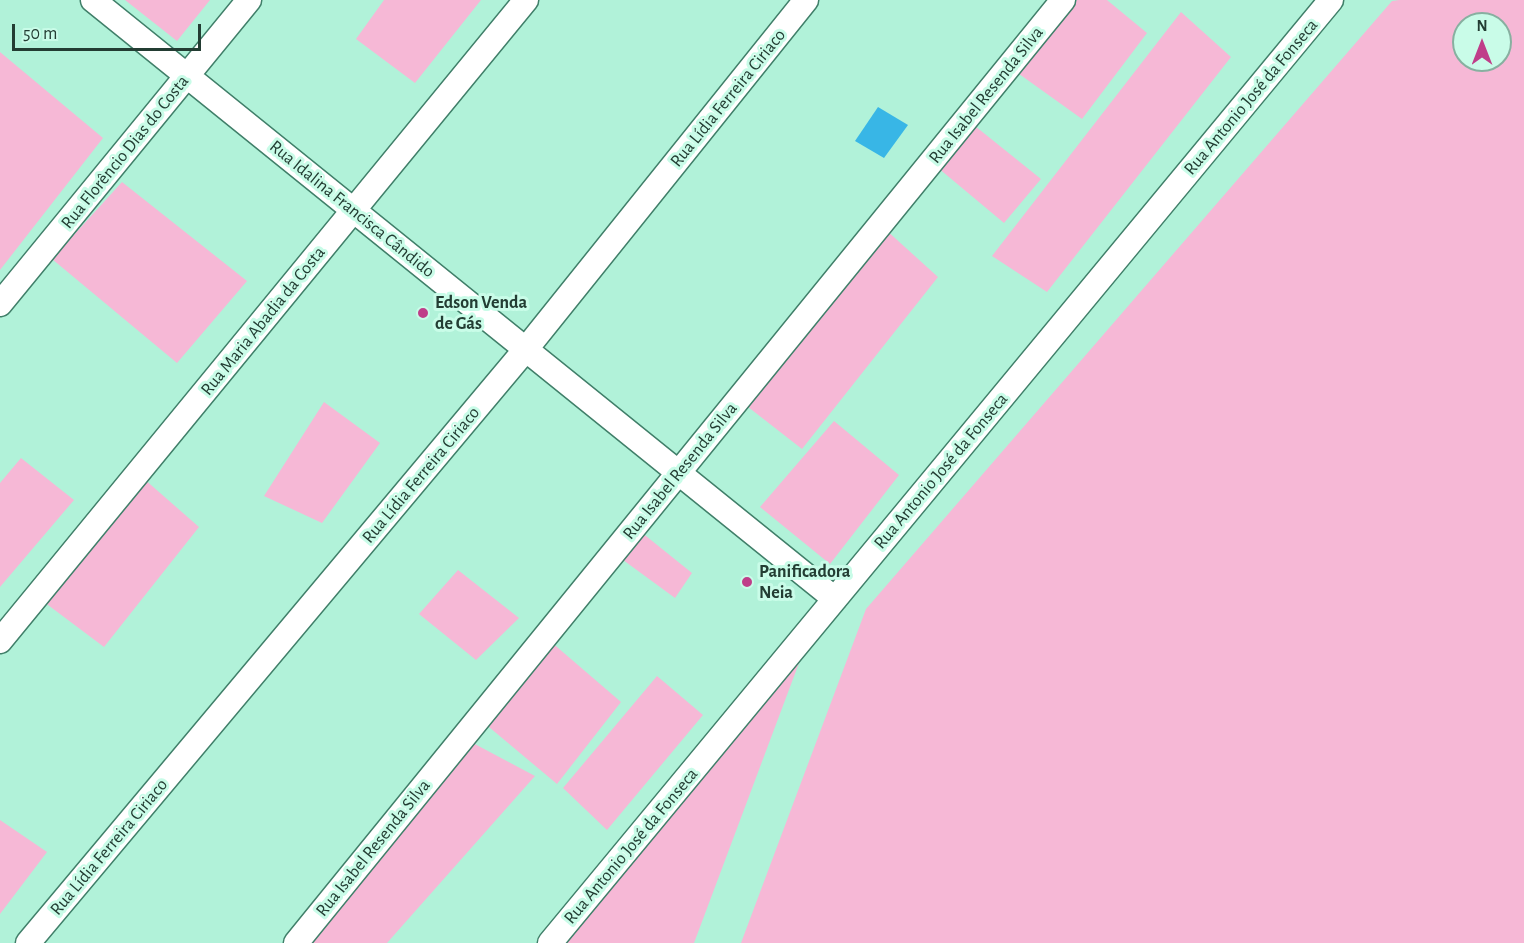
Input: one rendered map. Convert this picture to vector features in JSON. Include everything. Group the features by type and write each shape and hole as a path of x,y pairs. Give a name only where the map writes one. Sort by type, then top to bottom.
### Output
{"street":[{"name":"Rua Idalina Francisca Cândido","path":"93,0 835,599"},
{"name":"Rua Florêncio Dias do Costa","path":"0,304 249,0"},
{"name":"Rua Maria Abadia da Costa","path":"0,641 526,0"},
{"name":"Rua Lídia Ferreira Ciriaco","path":"28,943 526,349 806,0"},
{"name":"Rua Isabel Resenda Silva","path":"296,943 1063,0"},
{"name":"Rua Antonio José da Fonseca","path":"550,943 1331,0"}],"shaded area":[{"path":"125,0 210,0 177,41"},
{"path":"384,0 481,0 415,83 356,39"},
{"path":"1077,0 1107,0 1147,33 1082,119 1015,71"},
{"path":"1524,0 1524,943 741,943 866,609 1392,1"},
{"path":"1181,12 1231,57 1047,292 992,256"},
{"path":"0,52 103,138 0,270"},
{"path":"975,126 1041,179 1004,223 937,167"},
{"path":"122,182 247,281 177,363 52,259"},
{"path":"885,229 938,277 802,449 743,403"},
{"path":"324,402 380,443 322,523 264,496"},
{"path":"834,421 899,475 830,564 760,507"},
{"path":"21,458 74,500 0,587 0,483"},
{"path":"143,478 199,527 104,647 40,599"},
{"path":"641,532 692,573 675,598 619,557"},
{"path":"458,570 519,618 476,660 419,614"},
{"path":"550,641 621,702 557,784 483,722"},
{"path":"802,655 694,943 561,943"},
{"path":"657,676 703,715 607,830 563,788"},
{"path":"471,742 535,776 387,943 306,943"},
{"path":"0,820 47,852 0,914"}],"water":[{"path":"878,107 908,125 884,158 855,141"}],"place":[{"name":"Edson Venda de Gás","path":"423,313"},
{"name":"Panificadora Neia","path":"747,582"}]}
